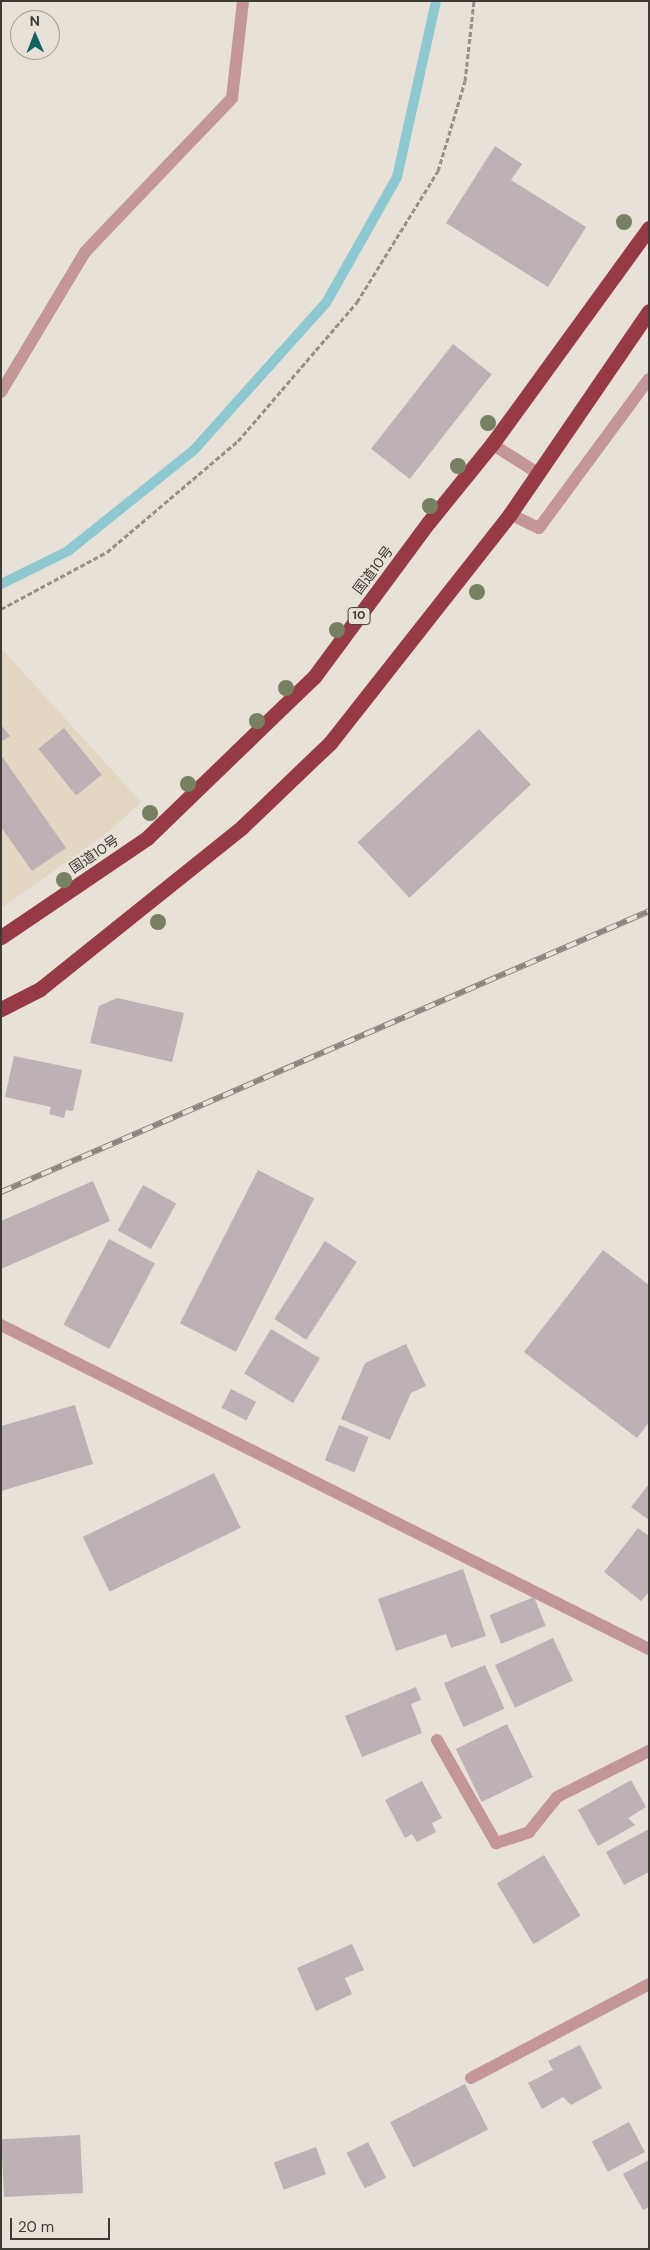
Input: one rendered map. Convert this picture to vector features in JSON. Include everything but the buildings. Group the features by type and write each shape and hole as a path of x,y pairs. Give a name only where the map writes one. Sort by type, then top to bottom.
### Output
{"highway":[{"name":"国道10号","path":"1,937 146,838 314,676 428,524 492,444 649,228"},
{"path":"1,1009 40,989 242,827 330,743 510,514 649,311"}],"street":[{"path":"1,392 85,252 232,98 243,1"},
{"path":"510,514 539,528 649,379"},
{"path":"492,444 539,474"},
{"path":"1,1325 649,1649"},
{"path":"437,1740 496,1843 528,1832 557,1797 649,1752"},
{"path":"471,2078 649,1984"}],"path":[{"path":"1,609 107,552 238,441 357,302 438,171 464,81 474,1"}],"shaded area":[{"path":"1,648 141,802 106,834 1,908"}],"waterway":[{"path":"1,584 68,551 193,451 326,303 397,177 436,1"}],"railway":[{"path":"1,1192 649,911"}]}
